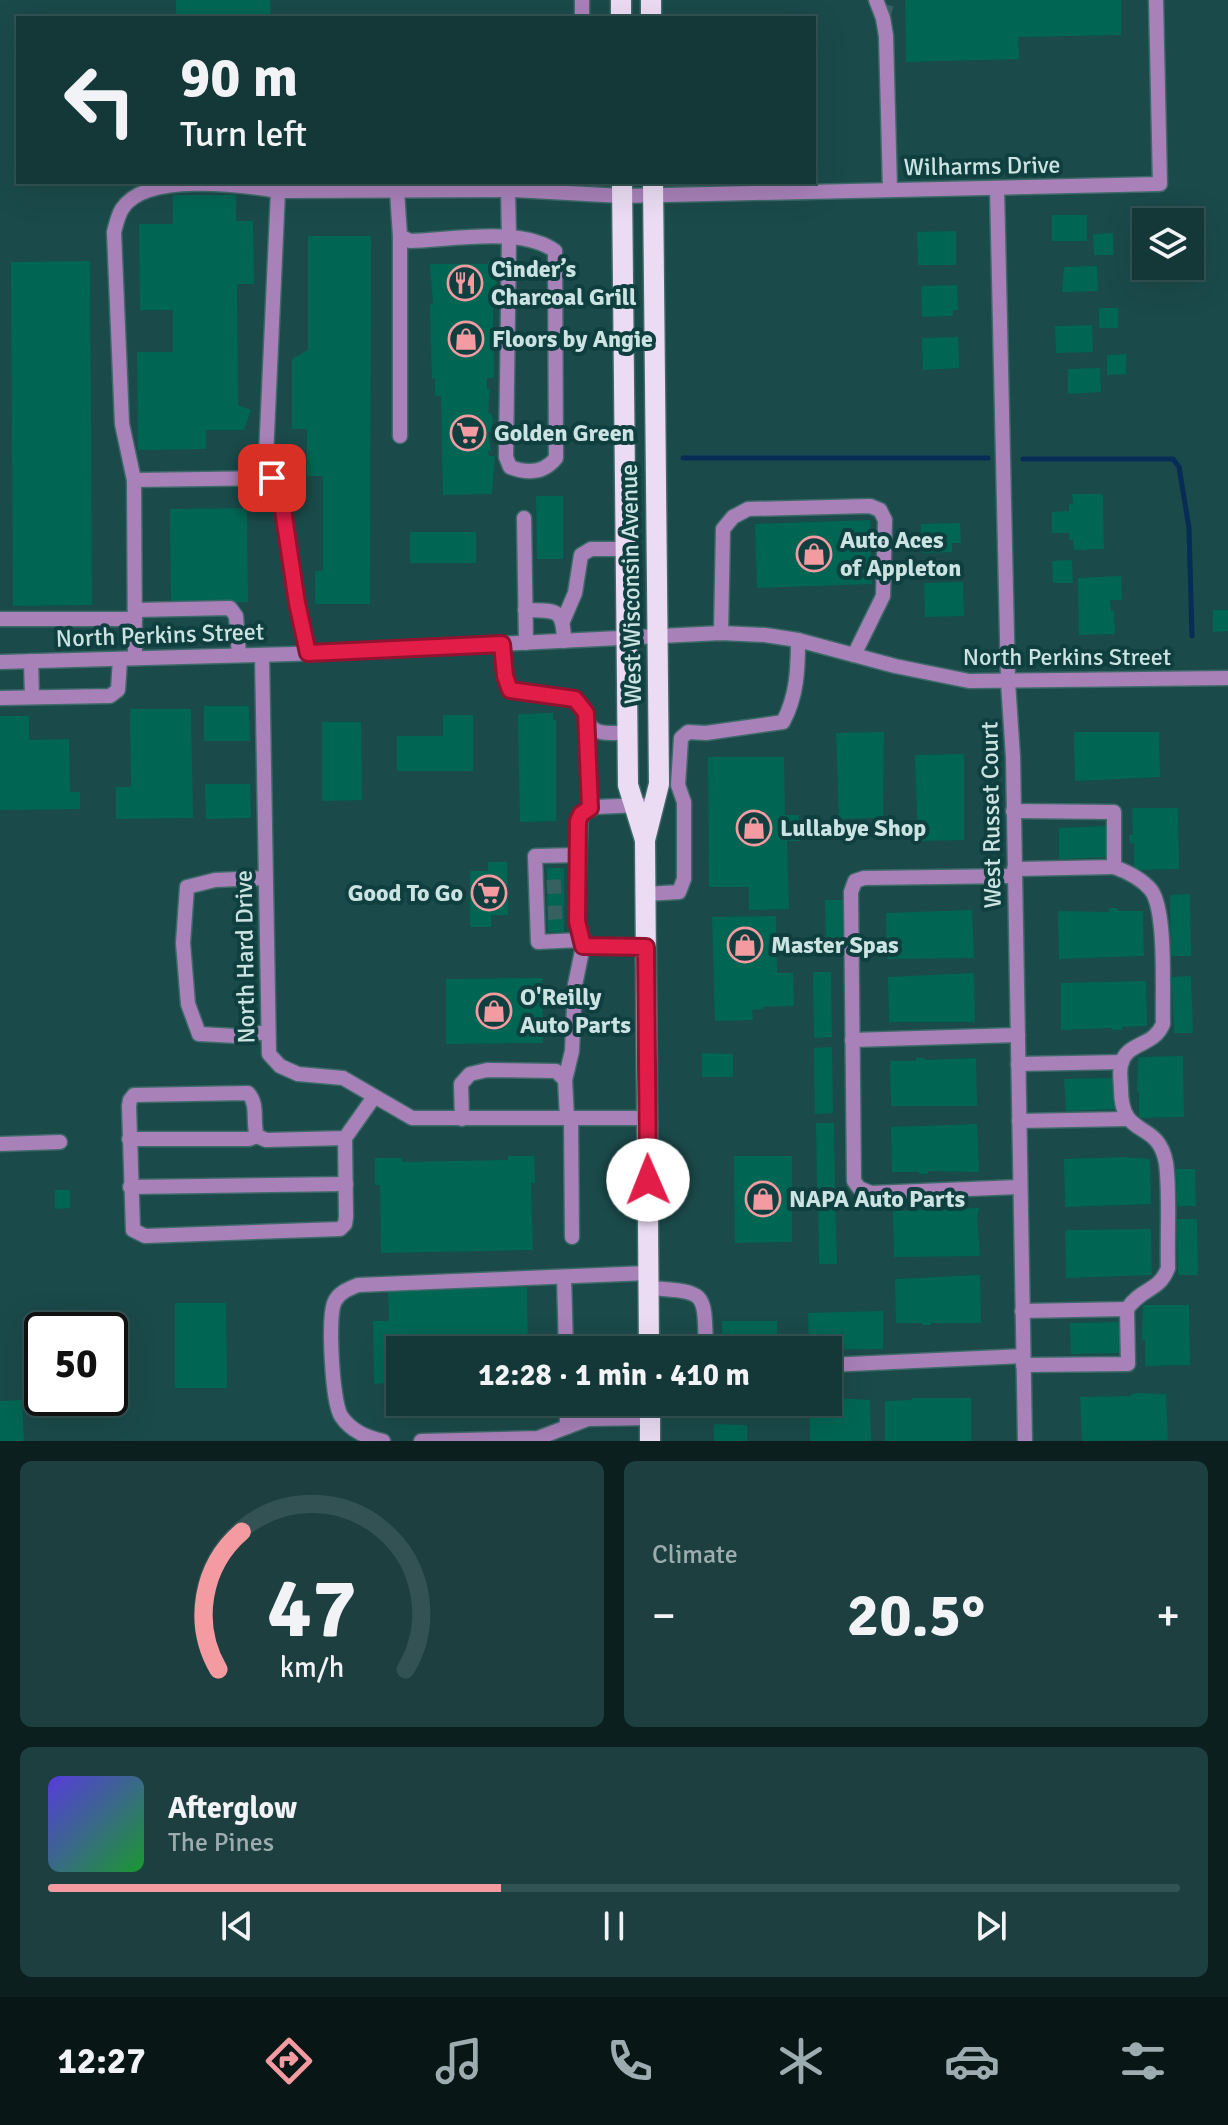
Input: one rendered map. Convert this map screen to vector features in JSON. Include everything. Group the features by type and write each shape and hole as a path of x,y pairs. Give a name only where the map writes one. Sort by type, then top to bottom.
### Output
{"main road":[{"name":"West Wisconsin Avenue","path":"622,189 628,785 657,794"},
{"name":"West Wisconsin Avenue","path":"649,1336 645,840 657,794 653,189"},
{"path":"650,1416 650,1441"}],"street":[{"path":"876,0 886,36 890,190"},
{"name":"Wilharms Drive","path":"0,698 110,696 118,690 128,658 135,615 134,480 122,424 114,232 121,209 130,200 160,185 243,185 278,191 397,191 559,188 890,190 1160,184 1156,0"},
{"name":"West Russet Court","path":"997,188 1025,1441"},
{"path":"400,236 410,241 509,237 534,240 555,251 556,458 548,468 519,471 510,467 506,457 509,237 508,190"},
{"path":"265,478 278,191"},
{"path":"397,191 400,236 400,436"},
{"path":"134,480 272,478 279,483 297,603 308,653"},
{"path":"721,633 723,529 733,517 748,509 870,506 880,510 885,520 883,596 854,655"},
{"path":"524,518 526,643"},
{"path":"564,641 563,621 575,593 581,555 591,549 626,549"},
{"path":"0,619 135,615 230,608 236,616 239,655"},
{"path":"525,610 551,611 563,621"},
{"name":"North Perkins Street","path":"0,662 262,655 721,633 798,640 948,678 1008,682 1228,678"},
{"path":"657,794 681,738 688,732 706,733 783,722 792,705 798,672 798,640"},
{"path":"502,644 505,676 510,690 575,699 583,706 590,808"},
{"name":"North Hard Drive","path":"262,655 269,1054 280,1066 298,1074 343,1078 412,1118 647,1118"},
{"path":"31,661 32,697"},
{"path":"586,719 593,728 604,734 628,732"},
{"path":"572,1237 565,1080 572,1051 575,985 582,943 571,912 571,886 578,855 578,821 581,814 590,808 657,794 684,802 684,879 679,892 646,894"},
{"path":"1013,811 1114,812 1114,867"},
{"path":"578,855 535,856 542,887 538,942 646,947"},
{"path":"842,1365 1023,1360 1128,1364 1127,1309 1136,1295 1164,1278 1168,1268 1166,1162 1158,1140 1126,1119 1121,1107 1122,1062 1135,1046 1150,1042 1159,1035 1163,1024 1161,937 1159,911 1153,892 1142,881 1114,867 864,878 855,881 851,892 854,1181 859,1188 871,1193 1020,1187"},
{"path":"265,878 215,880 187,887 183,943 188,1004 199,1034 236,1036 268,1032"},
{"path":"852,1040 1018,1035"},
{"path":"1018,1064 1122,1062"},
{"path":"462,1119 461,1084 470,1074 487,1070 556,1071 565,1080"},
{"path":"257,1136 254,1102 248,1093 139,1094 130,1100 133,1230 145,1236 335,1231 345,1224 345,1138 374,1097"},
{"path":"1019,1121 1126,1119"},
{"path":"129,1139 249,1139 257,1136 266,1140 345,1138"},
{"path":"0,1144 60,1142"},
{"path":"130,1187 346,1184"},
{"path":"564,1277 566,1336"},
{"path":"383,1441 368,1438 354,1430 341,1415 334,1399 331,1317 334,1301 344,1290 358,1285 564,1277 648,1281 698,1295 705,1311 706,1336"},
{"path":"1022,1311 1127,1309"},
{"path":"567,1416 567,1427"},
{"path":"421,1441 538,1438 588,1419 609,1416"}],"building":[{"path":"176,0 270,0 270,16 176,16"},
{"path":"905,0 1121,0 1121,35 1018,37 1019,59 906,62"},
{"path":"173,195 236,195 236,221 253,221 254,284 237,284 238,405 251,410 244,430 206,430 206,449 138,450 137,352 173,352 173,310 140,310 139,224 173,224"},
{"path":"1052,215 1087,215 1087,241 1052,241"},
{"path":"956,231 956,265 918,265 917,232"},
{"path":"1113,233 1114,255 1094,255 1093,234"},
{"path":"308,236 371,236 370,604 315,604 315,571 323,571 323,476 307,476 307,429 292,429 292,359 308,350"},
{"path":"90,261 92,605 13,606 11,262"},
{"path":"489,261 499,269 496,273 497,303 493,303 494,378 487,378 487,389 490,389 488,413 493,419 491,432 488,432 491,451 488,451 489,456 495,456 492,494 443,495 441,396 435,396 435,378 432,379 430,264 487,264"},
{"path":"1097,266 1098,291 1062,292 1064,267"},
{"path":"957,285 958,310 953,310 953,316 922,317 921,286"},
{"path":"1099,308 1118,308 1118,328 1099,328"},
{"path":"1092,325 1093,352 1056,353 1055,326"},
{"path":"958,337 959,368 923,370 922,338"},
{"path":"1126,354 1126,374 1107,375 1107,355"},
{"path":"1100,368 1101,392 1068,394 1068,369"},
{"path":"1072,494 1103,494 1104,549 1074,550 1069,533 1052,533 1052,512 1069,511 1069,504 1073,504"},
{"path":"536,496 563,496 563,559 537,559"},
{"path":"247,508 248,602 171,603 170,509"},
{"name":"Auto Aces of Appleton","path":"870,520 872,584 757,588 755,524"},
{"path":"960,523 961,543 952,543 952,552 922,553 921,524"},
{"path":"410,532 476,532 476,563 410,563"},
{"path":"1072,560 1073,583 1053,583 1052,561"},
{"path":"1121,576 1122,600 1110,600 1115,634 1079,635 1078,578"},
{"path":"963,582 964,616 925,617 924,583"},
{"path":"1213,610 1228,610 1228,631 1213,632"},
{"path":"204,706 249,706 250,741 204,741"},
{"path":"130,709 191,709 193,818 116,819 116,787 131,787"},
{"path":"553,713 553,720 556,720 556,821 520,822 518,714"},
{"path":"443,715 473,715 473,771 397,771 397,736 443,736"},
{"path":"0,716 29,716 29,740 69,739 70,792 80,792 80,809 0,810"},
{"path":"322,722 361,722 362,800 322,801"},
{"path":"884,732 883,818 839,819 836,733"},
{"path":"1074,732 1159,732 1160,777 1075,781"},
{"path":"964,754 964,840 918,841 915,755"},
{"name":"Lullabye Shop","path":"708,757 784,757 785,815 799,815 800,841 787,841 789,909 749,910 749,887 709,887"},
{"path":"205,784 250,784 251,818 206,819"},
{"path":"1132,808 1178,808 1179,869 1134,870 1134,843 1130,844 1129,835 1133,835"},
{"path":"1108,826 1109,857 1059,859 1059,828"},
{"name":"Good To Go","path":"488,862 507,862 508,915 491,915 491,927 470,927 470,871 488,871"},
{"path":"547,868 564,868 564,932 548,932"},
{"path":"1190,894 1191,956 1171,956 1170,895"},
{"path":"825,900 843,900 844,956 826,956"},
{"path":"1109,908 1143,911 1144,956 1059,959 1058,911 1109,912"},
{"path":"972,910 974,958 887,959 886,913"},
{"name":"Master Spas","path":"776,916 777,973 793,973 794,1006 752,1010 753,1020 715,1021 712,917"},
{"path":"813,972 831,972 832,1037 814,1038"},
{"path":"974,973 975,1022 889,1022 888,977"},
{"path":"1191,976 1193,1033 1174,1033 1172,977"},
{"name":"O'Reilly Auto Parts","path":"542,978 543,1043 446,1044 446,979"},
{"path":"1146,981 1147,1026 1122,1027 1122,1030 1061,1030 1061,983"},
{"path":"832,1047 833,1113 815,1114 814,1048"},
{"path":"702,1053 733,1054 733,1077 702,1077"},
{"path":"1183,1056 1184,1117 1139,1118 1138,1057"},
{"path":"916,1058 976,1058 977,1106 891,1106 890,1061 916,1061"},
{"path":"1115,1078 1116,1109 1066,1111 1064,1079"},
{"path":"816,1123 834,1123 835,1188 817,1189"},
{"path":"977,1124 979,1172 892,1172 891,1127"},
{"path":"508,1156 534,1156 535,1183 531,1183 533,1250 381,1253 380,1185 375,1185 375,1158 402,1158 402,1162 508,1160"},
{"name":"NAPA Auto Parts","path":"734,1156 792,1156 792,1242 735,1243"},
{"path":"1064,1159 1150,1159 1151,1204 1065,1207"},
{"path":"1176,1169 1195,1169 1196,1206 1177,1206"},
{"path":"55,1190 70,1190 70,1208 55,1209"},
{"path":"818,1198 835,1198 837,1264 819,1264"},
{"path":"979,1208 980,1256 894,1257 893,1211"},
{"path":"1177,1219 1197,1219 1198,1275 1178,1275"},
{"path":"1151,1229 1152,1275 1066,1278 1065,1230"},
{"path":"980,1275 981,1323 896,1323 895,1279"},
{"path":"527,1287 528,1336 386,1336 386,1383 374,1384 373,1321 389,1321 388,1290"},
{"path":"175,1303 226,1303 227,1388 175,1388"},
{"path":"1143,1305 1189,1305 1190,1365 1145,1366"},
{"path":"883,1311 883,1349 842,1350 842,1336 809,1336 808,1313"},
{"path":"722,1321 777,1321 777,1336 722,1336"},
{"path":"1121,1322 1121,1353 1071,1354 1070,1323"},
{"path":"1166,1394 1168,1440 1082,1441 1080,1397"},
{"path":"842,1398 870,1400 871,1441 810,1441 809,1416 842,1416"},
{"path":"971,1398 971,1441 885,1441 885,1401"},
{"path":"22,1400 24,1441 0,1441 0,1401"},
{"path":"714,1424 747,1425 747,1441 714,1441"}],"waterway":[{"path":"683,458 988,458"},
{"path":"1023,459 1173,459 1179,467 1189,528 1192,636"}],"tunnel":[{"path":"883,18 888,0"},
{"path":"547,887 564,886"},
{"path":"548,913 564,912"}],"place":[{"name":"Cinder’s Charcoal Grill","path":"465,283"},
{"name":"Floors by Angie","path":"466,339"},
{"name":"Golden Green","path":"468,433"},
{"name":"Auto Aces of Appleton","path":"814,554"},
{"name":"Lullabye Shop","path":"754,828"},
{"name":"Good To Go","path":"489,893"},
{"name":"Master Spas","path":"745,945"},
{"name":"O'Reilly Auto Parts","path":"494,1011"},
{"name":"NAPA Auto Parts","path":"763,1199"}],"route":[{"path":"272,478 279,483 297,603 308,653 502,644 505,676 510,690 575,699 583,706 586,713 590,808 581,814 578,821 577,921 583,946 646,947 648,1180"}]}
